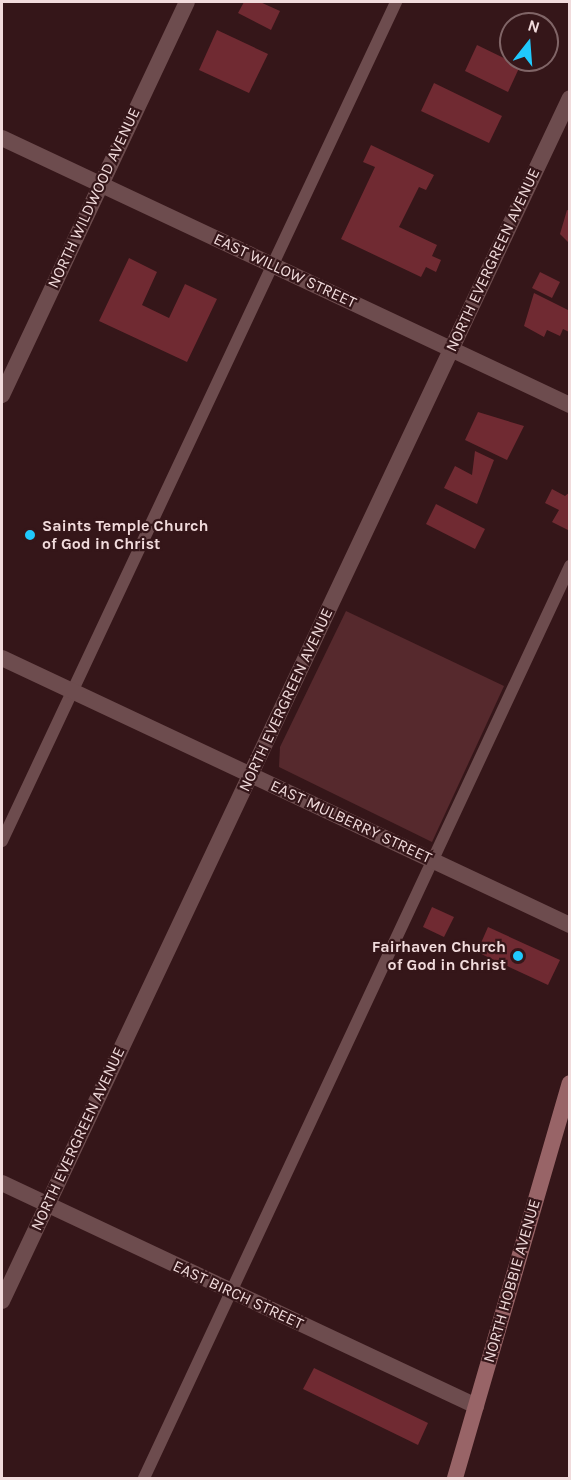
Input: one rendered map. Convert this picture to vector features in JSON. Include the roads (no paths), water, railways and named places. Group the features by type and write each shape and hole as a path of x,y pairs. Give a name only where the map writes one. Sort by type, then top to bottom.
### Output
{"main road":[{"name":"NORTH HOBBIE AVENUE","path":"454,1479 566,1107 570,1083"}],"street":[{"name":"NORTH WILDWOOD AVENUE","path":"2,396 187,2"},
{"name":"NORTH EVERGREEN AVENUE","path":"2,1301 570,98"},
{"name":"EAST WILLOW STREET","path":"2,138 570,405"},
{"name":"EAST MULBERRY STREET","path":"2,658 570,925"},
{"name":"EAST BIRCH STREET","path":"2,1184 476,1406"}],"lane":[{"path":"2,841 396,2"},
{"path":"144,1479 570,566"}],"place":[{"name":"Saints Temple Church of God in Christ","path":"30,535"},
{"name":"Fairhaven Church of God in Christ","path":"518,956"}]}
